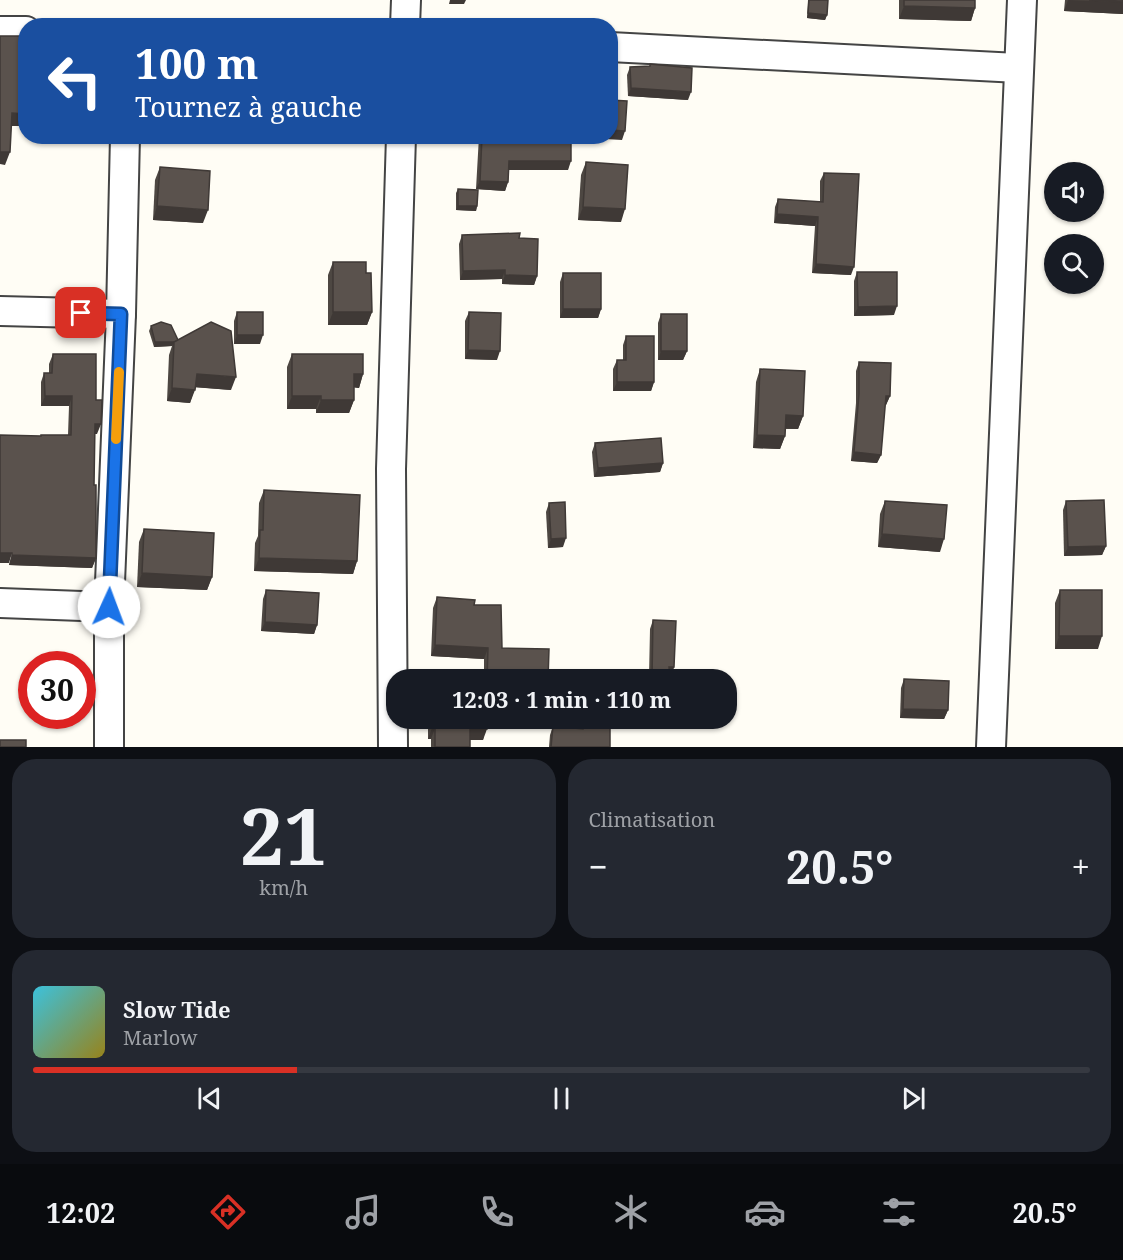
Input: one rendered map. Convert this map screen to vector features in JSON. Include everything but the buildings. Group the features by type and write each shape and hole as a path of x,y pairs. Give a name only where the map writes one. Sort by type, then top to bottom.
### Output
{"street":[{"path":"405,18 406,0"},
{"path":"991,747 1022,0"},
{"path":"0,31 18,31"},
{"path":"618,47 1019,68"},
{"path":"109,747 109,607 121,314 125,144"},
{"path":"393,747 391,469 401,144"},
{"path":"0,311 121,314"},
{"path":"0,603 109,607"}],"slow traffic":[{"path":"116,439 119,372"}],"route":[{"path":"81,313 121,314 109,607"}]}
